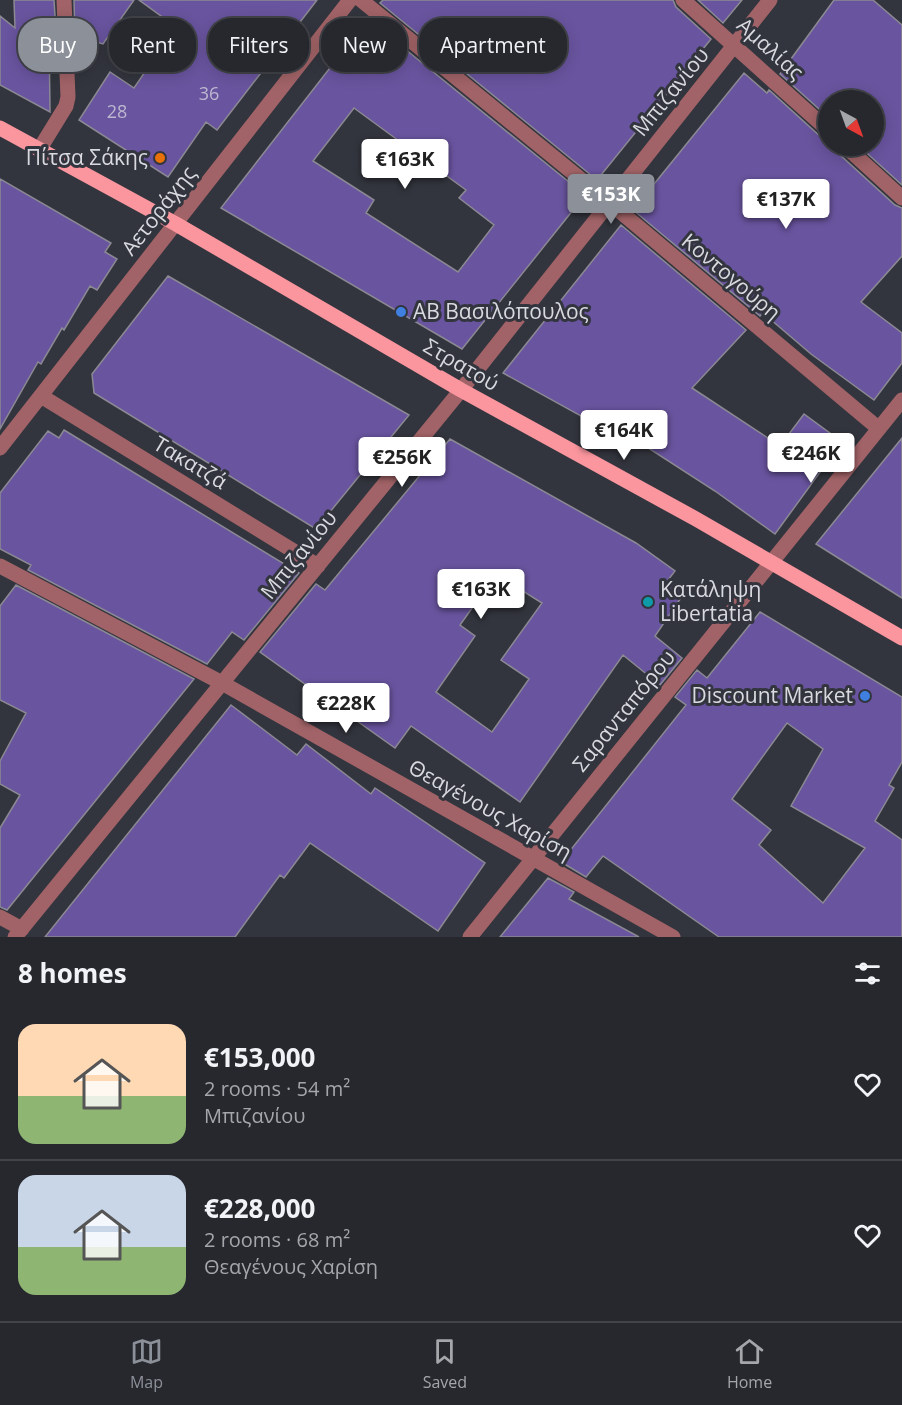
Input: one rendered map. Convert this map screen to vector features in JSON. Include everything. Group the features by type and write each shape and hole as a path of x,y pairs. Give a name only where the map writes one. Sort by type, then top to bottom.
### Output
{"main road":[{"name":"Στρατού","path":"0,128 176,224 461,390 902,638"}],"street":[{"path":"39,150 66,106 68,97 64,0"},
{"name":"Αετοράχης","path":"0,448 350,0"},
{"name":"Κοντογούρη","path":"361,0 610,203 878,428"},
{"name":"Αμαλίας","path":"683,0 818,121"},
{"name":"Μπιζανίου","path":"19,933 461,390 770,0"},
{"path":"856,156 902,198"},
{"name":"Τακατζά","path":"41,396 318,566"},
{"name":"Σαρανταπόρου","path":"470,937 902,400"},
{"name":"Θεαγένους Χαρίση","path":"0,566 222,683 673,937"},
{"path":"0,917 19,933"}],"building":[{"path":"14,0 54,0 55,18 18,18 18,72 50,72 50,112 0,85 0,16 15,28"},
{"path":"74,0 134,0 121,18 109,18 109,35 103,44 97,42 97,18 74,18"},
{"path":"139,0 317,0 303,18 208,18 208,72 262,72 217,130 206,122 168,177 79,120 110,72 134,88 145,72 196,72 196,18 164,18"},
{"path":"383,0 673,0 676,7 711,39 597,180 465,72 567,72 567,18 419,18 419,35 407,25 407,18 398,18 380,3"},
{"path":"698,0 742,0 723,23"},
{"path":"834,0 873,0 902,25 902,185 870,156 884,156 884,90 818,90 818,108 780,74"},
{"path":"407,51 419,60 419,72 433,72 585,195 462,349 221,208 327,72 407,72","holes":["354,108 466,190 459,198 494,225 458,272 366,213 374,200 313,161"]},
{"path":"744,73 767,93 769,90 818,134 818,156 841,156 895,205 902,208 902,256 861,302 902,333 902,363 874,400 811,354 763,313 760,316 633,210"},
{"path":"0,179 111,243 105,252 117,259 97,290 90,286 41,364 38,362 0,429"},
{"path":"621,225 746,330 692,388 780,446 804,414 842,442 775,534 715,491 633,438 630,443 503,373"},
{"path":"168,276 409,415 316,529 94,393 92,374"},
{"path":"64,430 299,573 244,640 232,632 207,664 28,570 31,565 0,549 0,493 48,431 59,438"},
{"path":"902,438 902,598 816,544"},
{"path":"450,439 636,543 675,571 668,580 685,592 655,636 682,658 660,685 623,655 520,802 411,726 395,748 260,652 316,584 325,590","holes":["496,574 542,603 501,660 529,679 492,732 436,692 475,636 460,625"]},
{"path":"16,585 194,679 7,910 0,907 0,828 20,795 0,784 0,761 26,713 0,700 0,606"},
{"path":"760,612 902,697 902,762 889,785 894,788 875,821 902,840 902,937 719,937 603,856 586,877 561,862 686,705 675,697 697,670 707,678","holes":["787,723 823,749 791,806 865,848 823,903 759,845 771,830 732,799"]},
{"path":"231,705 297,755 306,744 371,794 375,788 485,863 438,931 310,843 284,878 280,875 235,937 45,937"},
{"path":"548,878 574,892 569,899 639,937 500,937"}],"place":[{"name":"Πίτσα Σάκης","path":"160,158"},
{"name":"ΑΒ Βασιλόπουλος","path":"401,312"},
{"name":"Κατάληψη Libertatia","path":"648,602"},
{"name":"Discount Market","path":"865,696"}]}
